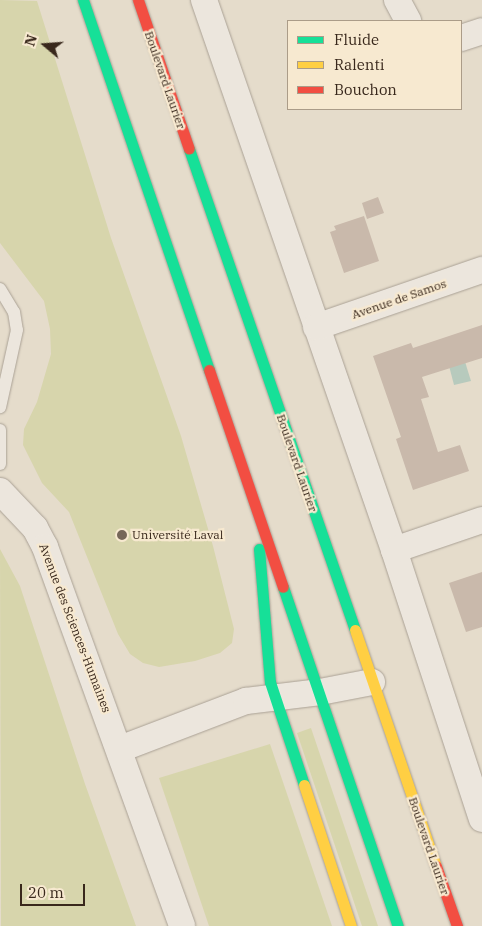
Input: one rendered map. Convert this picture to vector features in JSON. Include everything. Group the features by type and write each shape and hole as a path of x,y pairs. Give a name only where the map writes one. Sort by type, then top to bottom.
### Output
{"main road":[{"path":"83,0 320,692 398,926"},
{"name":"Boulevard Laurier","path":"138,0 457,926"},
{"path":"252,494 268,670 273,696 351,926"}],"street":[{"path":"204,0 394,550 480,806"},
{"path":"397,0 407,20"},
{"path":"462,38 482,31"},
{"name":"Avenue de Samos","path":"316,327 482,270"},
{"name":"Avenue des Sciences-Humaines","path":"0,491 36,528 45,547 120,749 182,926"},
{"path":"394,550 482,520"},
{"path":"120,749 233,705 273,696 320,692 372,682"}],"lane":[{"path":"0,289 14,312 17,330 0,407"},
{"path":"0,430 0,464"}],"shaded area":[{"path":"0,0 37,1 111,238 181,436 213,546 234,629 232,643 220,653 195,661 159,667 143,663 130,654 118,634 69,512 42,483 23,445 24,429 37,402 51,354 50,329 44,301 0,243"},
{"path":"462,352 471,381 454,385 447,358"},
{"path":"0,549 20,586 85,784 136,926 1,926"},
{"path":"311,728 378,926 362,926 297,733"},
{"path":"270,744 332,926 209,926 159,778"}],"building":[{"path":"378,197 384,213 367,219 362,203"},
{"path":"364,216 379,261 344,273 330,232 336,230 334,226"},
{"path":"482,325 482,358 422,377 429,397 421,399 438,452 460,445 469,471 413,490 396,439 401,437 373,356 411,343 413,348"},
{"path":"482,572 482,627 466,632 449,583"}],"traffic: fast":[{"path":"83,0 209,370"},
{"path":"189,149 355,630"},
{"path":"259,549 270,682 304,785"},
{"path":"283,587 398,926"}],"traffic: slow":[{"path":"355,630 436,866"},
{"path":"304,785 351,926"}],"traffic: jam":[{"path":"138,0 189,149"},
{"path":"209,370 283,587"},
{"path":"436,866 457,926"}],"place":[{"name":"Université Laval","path":"122,535"}]}
